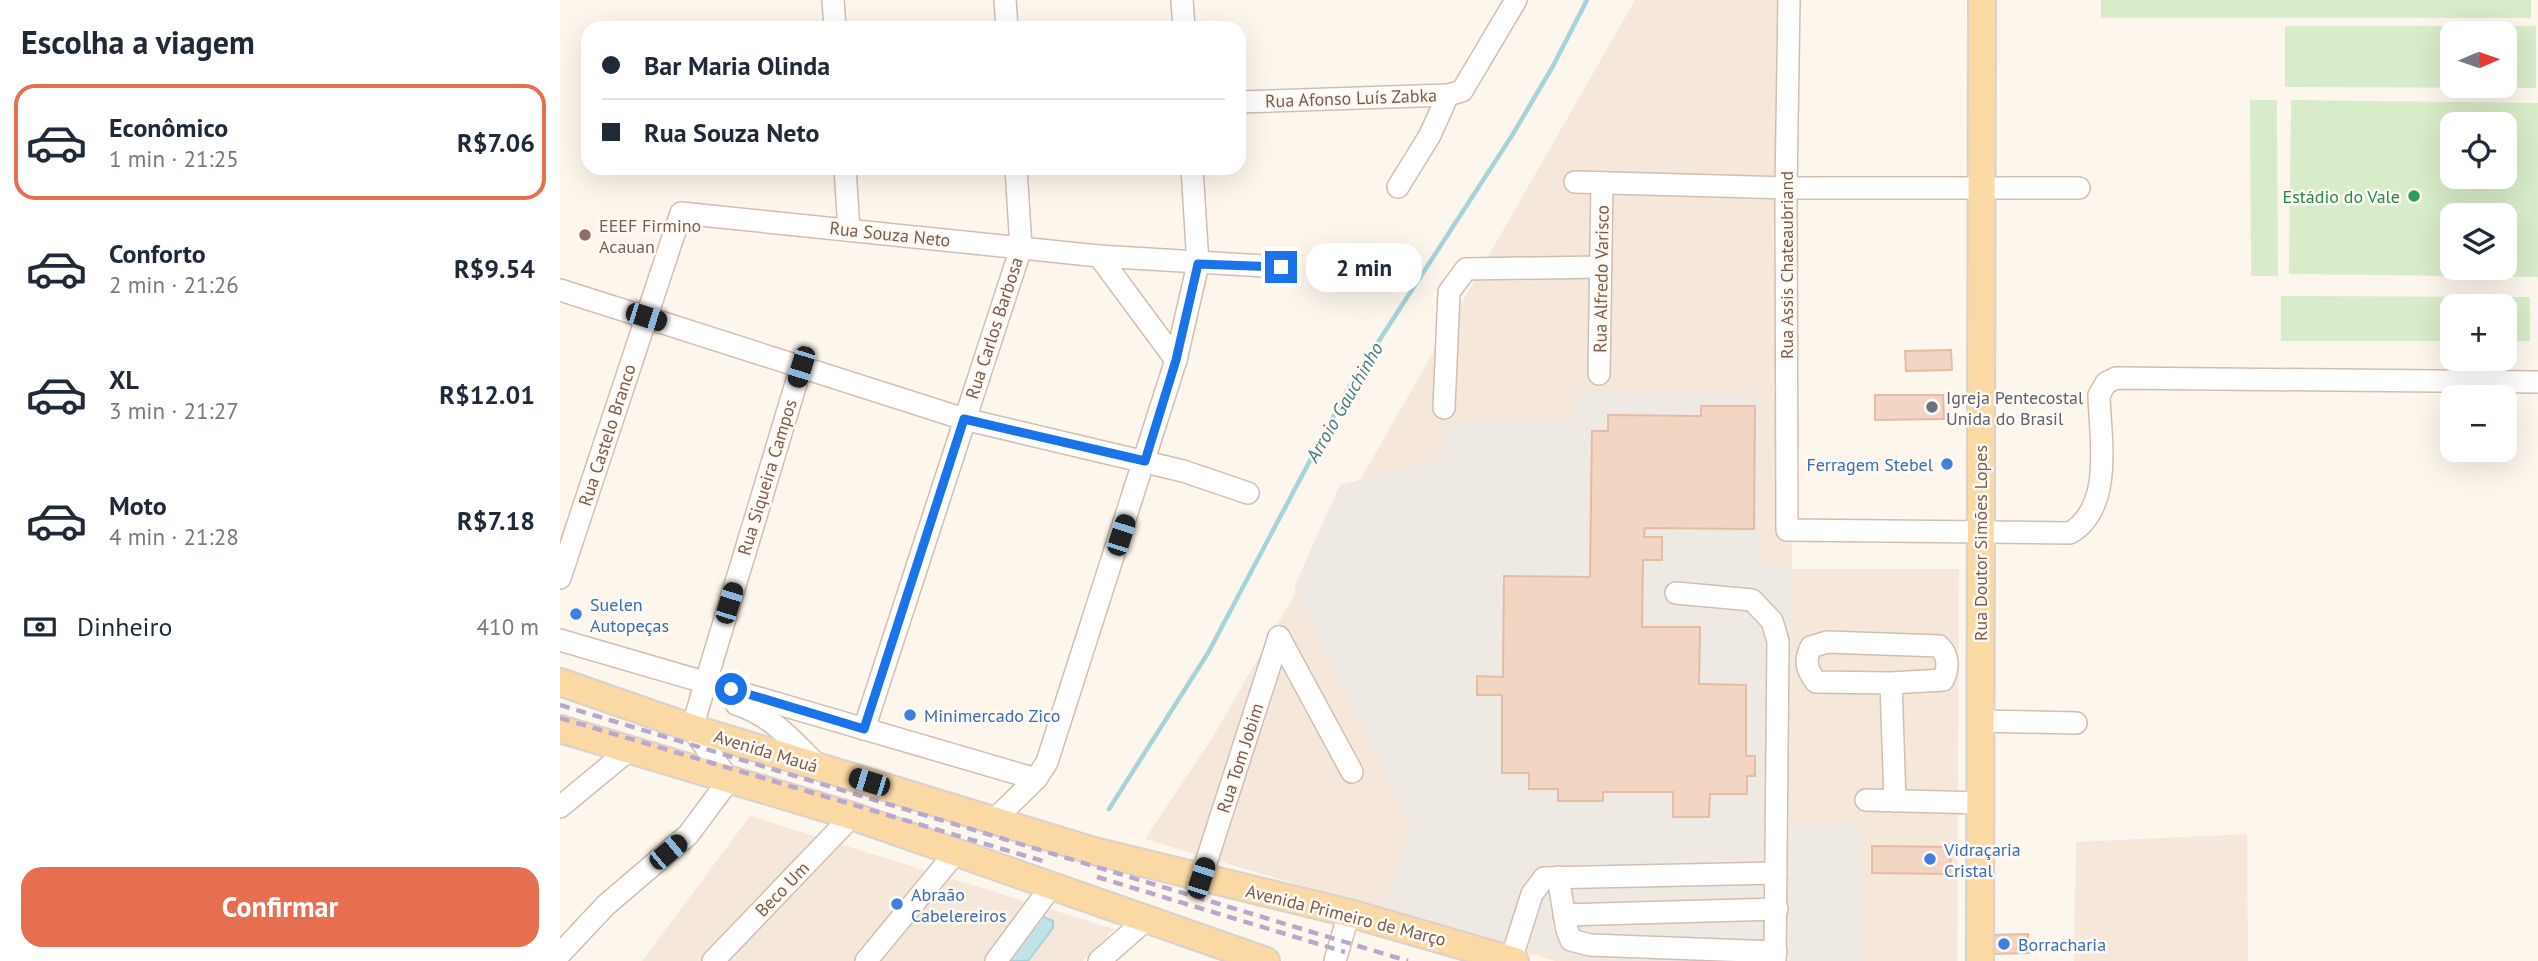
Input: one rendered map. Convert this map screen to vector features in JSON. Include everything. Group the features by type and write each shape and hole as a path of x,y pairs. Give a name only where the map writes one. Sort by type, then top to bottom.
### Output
{"main road":[{"name":"Rua Doutor Simões Lopes","path":"1980,961 1982,0"},
{"name":"Avenida Mauá","path":"560,682 692,728 1094,851"},
{"path":"560,729 852,816 1053,884 1266,961"},
{"name":"Avenida Primeiro de Março","path":"1094,851 1349,913 1513,960"}],"street":[{"path":"833,0 834,21"},
{"path":"1005,0 1006,21"},
{"path":"1182,0 1184,21"},
{"path":"1398,187 1516,0"},
{"name":"Rua Assis Chateaubriand","path":"1789,0 1786,188 1787,530 1980,532"},
{"name":"Rua Afonso Luís Zabka","path":"1246,102 1455,93"},
{"path":"845,175 849,230"},
{"path":"1016,175 1021,248"},
{"path":"994,820 1036,779 1047,762 1145,461 1176,360 1198,264 1192,175"},
{"path":"1575,183 1786,188 2079,188"},
{"name":"Rua Alfredo Varisco","path":"1599,374 1602,183"},
{"name":"Rua Souza Neto","path":"681,212 1099,256 1281,267"},
{"name":"Rua Castelo Branco","path":"560,578 681,212"},
{"name":"Rua Carlos Barbosa","path":"864,729 1021,248"},
{"path":"1099,256 1176,360"},
{"path":"1444,408 1449,292 1466,270 1601,267"},
{"path":"560,290 964,419 1145,461 1248,494"},
{"name":"Rua Siqueira Campos","path":"692,728 801,367"},
{"path":"1980,532 2070,533 2078,528 2092,509 2100,489 2099,395 2106,383 2116,378 2538,382"},
{"path":"1558,877 1571,940 1590,945 1775,956 1778,641 1772,621 1752,600 1676,593"},
{"name":"Rua Tom Jobim","path":"1201,878 1279,637 1352,772"},
{"path":"560,640 703,687 864,729 1036,779"},
{"path":"1827,642 1939,646 1943,650 1948,670 1943,680 1891,683 1816,681 1807,670 1807,654 1811,647 1827,642"},
{"path":"1891,683 1895,801"},
{"path":"703,687 757,710 776,724 820,767"},
{"path":"1980,721 2076,723"},
{"path":"560,954 606,905 688,835 729,780 692,728"},
{"path":"560,807 629,750"},
{"path":"1866,800 1980,803"},
{"name":"Beco Um","path":"713,961 852,816"},
{"path":"866,961 957,851"},
{"path":"1513,960 1532,894 1544,878 1776,873"},
{"path":"996,961 1053,884"},
{"path":"1564,915 1777,909"},
{"path":"1335,961 1349,913"},
{"path":"1099,961 1147,919"}],"shaded area":[{"path":"1635,0 1789,0 1792,569 1959,569 1957,961 1555,961 1145,839 1214,735"},
{"path":"1575,391 1759,397 1760,564 1792,565 1793,825 1859,824 1862,961 1575,961 1384,906 1411,824 1294,587 1340,485 1443,458 1443,421 1575,419"},
{"path":"750,816 1114,929 1083,961 642,961"},
{"path":"2247,834 2248,961 2074,961 2076,842"}],"green space":[{"path":"2101,0 2531,0 2531,18 2101,18"},
{"path":"2285,26 2440,26 2440,88 2285,87"},
{"path":"2517,26 2536,26 2536,88 2517,88"},
{"path":"2250,100 2277,100 2278,276 2251,276"},
{"name":"Estádio do Vale","path":"2291,100 2538,103 2538,277 2517,277 2517,203 2440,203 2440,276 2289,274"},
{"path":"2281,296 2440,297 2440,341 2281,341"},
{"path":"2517,297 2530,297 2530,341 2517,341"}],"water":[{"path":"1041,916 1053,921 1053,928 1028,961 1009,961"}],"building":[{"path":"1951,350 1952,370 1906,371 1905,351"},
{"path":"1875,395 1943,395 1944,419 1875,420"},
{"path":"1701,406 1755,406 1754,529 1645,528 1644,537 1662,537 1662,560 1643,560 1642,627 1700,627 1699,684 1746,685 1746,756 1755,756 1755,776 1747,776 1747,794 1710,794 1709,817 1673,817 1673,792 1603,792 1603,801 1558,801 1558,789 1529,789 1529,773 1502,773 1502,695 1477,695 1477,676 1503,677 1504,576 1590,577 1592,431 1608,431 1608,415 1701,416"},
{"path":"1872,846 1951,847 1950,874 1872,873"},
{"path":"2028,934 2029,953 1991,954 1991,935"}],"waterway":[{"name":"Arroio Gauchinho","path":"1109,809 1208,653 1349,387 1513,134 1553,66 1587,0"}],"railway":[{"path":"560,705 1408,961"},
{"path":"560,718 1043,861"},
{"path":"1097,877 1345,952"}],"place":[{"name":"Estádio do Vale","path":"2414,196"},
{"name":"EEEF Firmino Acauan","path":"585,235"},
{"name":"Igreja Pentecostal Unida do Brasil","path":"1932,407"},
{"name":"Ferragem Stebel","path":"1947,464"},
{"name":"Suelen Autopeças","path":"576,614"},
{"name":"Minimercado Zico","path":"910,715"},
{"name":"Vidraçaria Cristal","path":"1930,859"},
{"name":"Abraão Cabelereiros","path":"897,904"},
{"name":"Borracharia","path":"2004,944"}],"route":[{"path":"731,689 864,729 964,419 1145,461 1176,360 1198,264 1281,267"}]}
